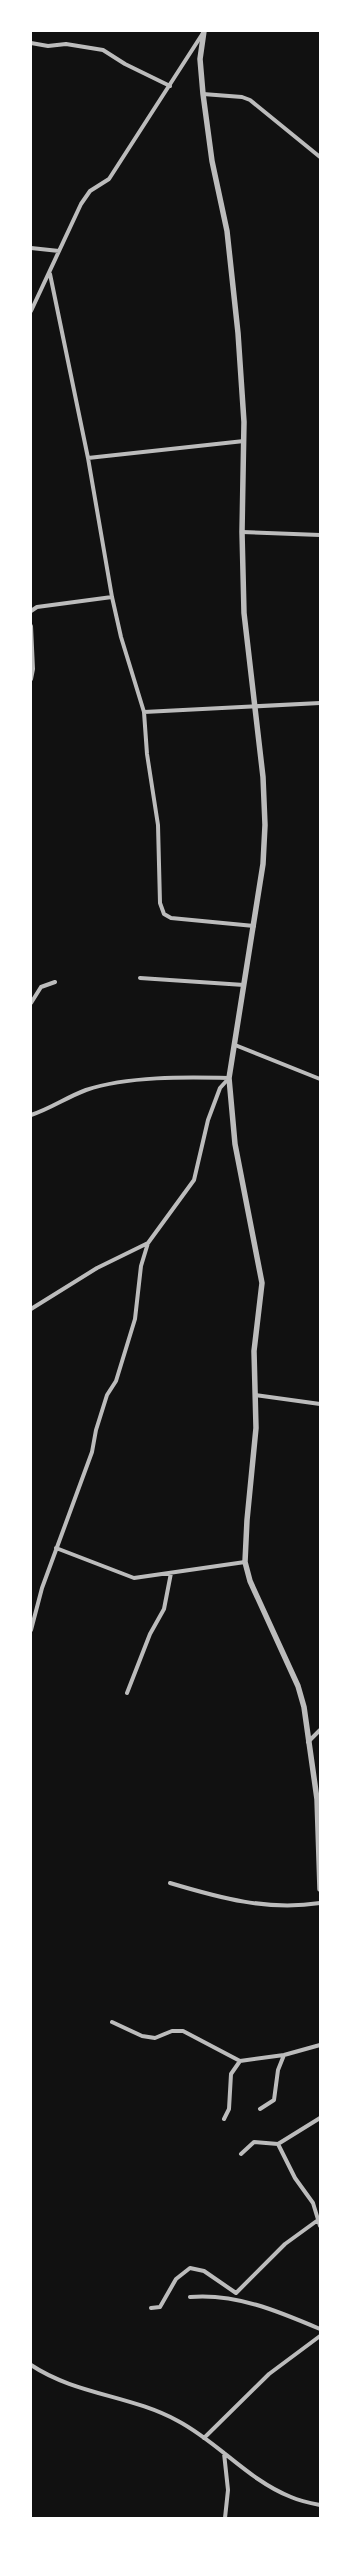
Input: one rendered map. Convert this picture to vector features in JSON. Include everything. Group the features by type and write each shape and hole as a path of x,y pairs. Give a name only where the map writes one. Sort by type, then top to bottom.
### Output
{"street":[{"path":"31,311 50,274 81,204 90,191 108,179 170,86 203,32"},
{"path":"203,32 200,59 203,94 212,161 227,230 234,277 244,441 242,532 244,613 263,777 265,825 263,864 229,1078 235,1144 262,1283 254,1351 256,1428 247,1520 245,1562 253,1588 298,1686 317,1799 320,1889"},
{"path":"31,43 48,46 66,44 103,50 125,64 170,86"},
{"path":"203,94 242,96 250,100 320,157"},
{"path":"31,248 59,251"},
{"path":"50,274 60,313 88,458 112,597 121,637 144,712 147,754 158,825 160,904 164,914 171,918 254,926"},
{"path":"88,458 244,441"},
{"path":"242,532 320,535"},
{"path":"31,611 37,607 112,597"},
{"path":"31,626 33,669 31,679"},
{"path":"144,712 320,703"},
{"path":"140,978 244,985"},
{"path":"31,1003 42,987 55,982"},
{"path":"235,1045 320,1079"},
{"path":"31,1115 77,1094 100,1086 172,1077 229,1078"},
{"path":"31,1630 42,1588 92,1452 96,1430 107,1395 116,1381 130,1336 135,1319 141,1266 148,1243 194,1180 208,1120 220,1088 229,1078"},
{"path":"31,1309 97,1268 148,1243"},
{"path":"256,1395 320,1404"},
{"path":"56,1548 134,1578 245,1562"},
{"path":"127,1693 150,1634 164,1608 171,1573"},
{"path":"308,1742 320,1730"},
{"path":"170,1883 221,1899 261,1905 292,1907 320,1903"},
{"path":"112,2022 142,2036 155,2038 172,2031 183,2030 240,2061 284,2055 320,2045"},
{"path":"260,2109 274,2100 278,2070 284,2055"},
{"path":"224,2119 229,2109 231,2074 240,2061"},
{"path":"241,2154 254,2142 278,2144 320,2118"},
{"path":"278,2144 295,2178 313,2203 320,2226"},
{"path":"151,2308 160,2307 176,2279 190,2268 204,2271 236,2293 285,2244 318,2220"},
{"path":"190,2297 212,2295 227,2297 282,2313 320,2329"},
{"path":"204,2438 269,2374 320,2336"},
{"path":"31,2365 47,2375 76,2387 143,2406 178,2420 253,2475 290,2497 320,2505"},
{"path":"224,2453 228,2490 225,2518"}]}
